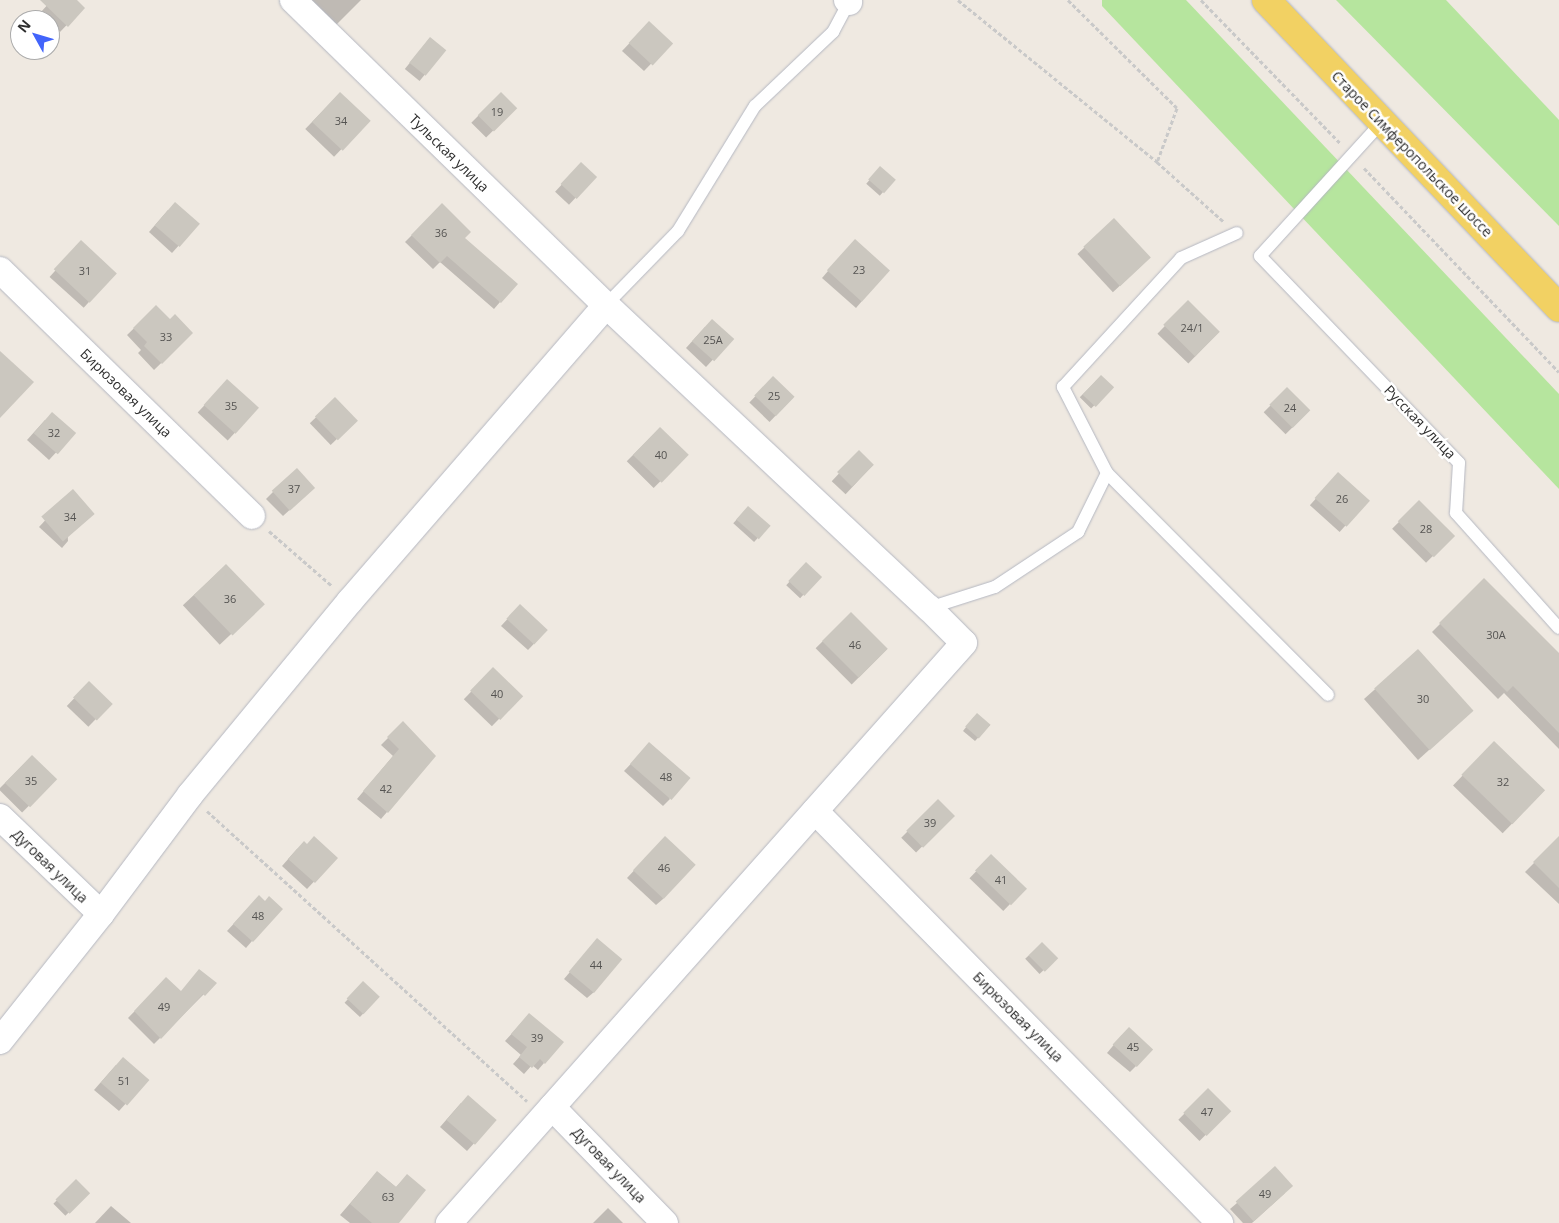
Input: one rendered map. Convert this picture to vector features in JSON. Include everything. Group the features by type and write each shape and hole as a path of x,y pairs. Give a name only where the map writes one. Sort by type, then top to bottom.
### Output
{"main road":[{"name":"Старое Симферопольское шоссе","path":"1266,0 1559,308"}],"street":[{"name":"Тульская улица","path":"293,0 606,305 930,608 964,644 815,811"},
{"name":"Бирюзовая улица","path":"0,270 252,516"},
{"path":"0,1041 101,914 190,795 350,601 606,305"},
{"path":"449,1223 815,811"},
{"name":"Бирюзовая улица","path":"815,811 1220,1223"},
{"name":"Дуговая улица","path":"0,817 101,914"},
{"name":"Дуговая улица","path":"548,1112 665,1223"}],"lane":[{"path":"606,305 678,231 755,106 832,32 848,1"},
{"path":"1352,156 1382,122"},
{"name":"Русская улица","path":"1352,156 1260,256 1459,463 1456,513 1559,628"},
{"path":"1236,233 1181,258 1063,387 1107,473 1328,694"},
{"path":"930,608 995,587 1078,532 1107,473"}],"path":[{"path":"958,0 1157,162 1236,233"},
{"path":"1068,0 1177,108 1157,162"},
{"path":"1201,0 1559,372"},
{"path":"252,516 350,601"},
{"path":"190,795 548,1112"}],"green space":[{"path":"1102,0 1186,0 1559,394 1559,489 1102,6"},
{"path":"1336,0 1446,0 1559,120 1559,226"}],"building":[{"path":"40,0 77,0 85,8 68,27 60,19 60,10 50,10"},
{"path":"649,21 673,44 653,65 629,43"},
{"path":"430,37 446,50 426,76 409,63"},
{"path":"340,92 371,121 343,151 312,122"},
{"path":"501,92 517,108 494,132 478,115"},
{"path":"581,162 597,177 577,199 561,184"},
{"path":"880,166 896,180 884,193 868,180"},
{"path":"175,202 200,224 180,247 155,225"},
{"path":"442,203 471,232 465,238 518,284 501,303 447,256 440,263 411,235"},
{"path":"1114,218 1151,257 1120,286 1083,247"},
{"path":"855,239 890,270 862,302 827,270"},
{"path":"81,240 117,273 90,303 54,269"},
{"path":"1188,300 1220,332 1195,357 1163,325"},
{"path":"156,305 170,319 175,314 193,333 162,364 144,346 147,342 133,328"},
{"path":"712,319 734,339 714,361 692,341"},
{"path":"0,351 34,382 0,418"},
{"path":"1101,375 1114,387 1096,407 1083,395"},
{"path":"773,376 795,397 776,416 754,395"},
{"path":"227,379 259,408 236,434 204,405"},
{"path":"1287,387 1310,410 1293,428 1269,405"},
{"path":"335,397 358,421 338,440 315,416"},
{"path":"52,412 76,433 58,454 34,433"},
{"path":"660,427 689,455 662,483 633,455"},
{"path":"859,450 874,465 852,487 837,472"},
{"path":"297,468 315,488 290,511 272,491"},
{"path":"1338,472 1370,501 1347,527 1315,498"},
{"path":"73,489 95,514 63,541 41,517"},
{"path":"1419,500 1455,536 1434,557 1398,521"},
{"path":"748,506 771,526 759,539 736,520"},
{"path":"806,562 822,577 804,596 788,581"},
{"path":"226,564 265,604 233,636 194,595"},
{"path":"1484,578 1559,653 1559,733 1513,686 1507,692 1439,623"},
{"path":"520,604 548,630 534,645 506,619"},
{"path":"851,612 888,649 859,678 822,641"},
{"path":"1418,649 1474,711 1430,750 1374,688"},
{"path":"493,667 523,696 500,720 470,691"},
{"path":"89,681 113,704 97,720 73,698"},
{"path":"977,713 991,725 979,738 965,727"},
{"path":"403,721 436,756 388,813 363,791 399,749 387,737"},
{"path":"1494,741 1545,790 1512,824 1461,775"},
{"path":"649,742 691,778 671,800 630,764"},
{"path":"32,755 57,779 30,807 5,783"},
{"path":"938,799 955,816 923,848 906,831"},
{"path":"314,836 338,858 315,883 288,859 304,841 307,844"},
{"path":"665,836 696,865 664,899 633,870"},
{"path":"1559,836 1559,888 1533,862"},
{"path":"991,854 1027,889 1011,905 975,871"},
{"path":"259,895 265,901 269,896 283,909 253,942 233,924"},
{"path":"597,938 622,959 594,993 569,972"},
{"path":"1042,942 1058,958 1045,972 1029,955"},
{"path":"199,969 217,983 205,996 203,994 161,1039 134,1011 166,977 181,991"},
{"path":"363,981 380,997 363,1014 347,999"},
{"path":"529,1013 564,1042 545,1064 540,1059 532,1068 519,1057 527,1047 511,1034"},
{"path":"1129,1027 1153,1050 1137,1067 1113,1045"},
{"path":"123,1057 149,1080 127,1106 101,1083"},
{"path":"1208,1088 1231,1111 1207,1136 1183,1113"},
{"path":"468,1095 497,1120 475,1145 446,1120"},
{"path":"1275,1166 1293,1186 1254,1222 1236,1201"},
{"path":"377,1171 396,1187 407,1174 426,1190 399,1223 372,1223 350,1204"},
{"path":"76,1179 90,1193 70,1214 55,1200"}]}
